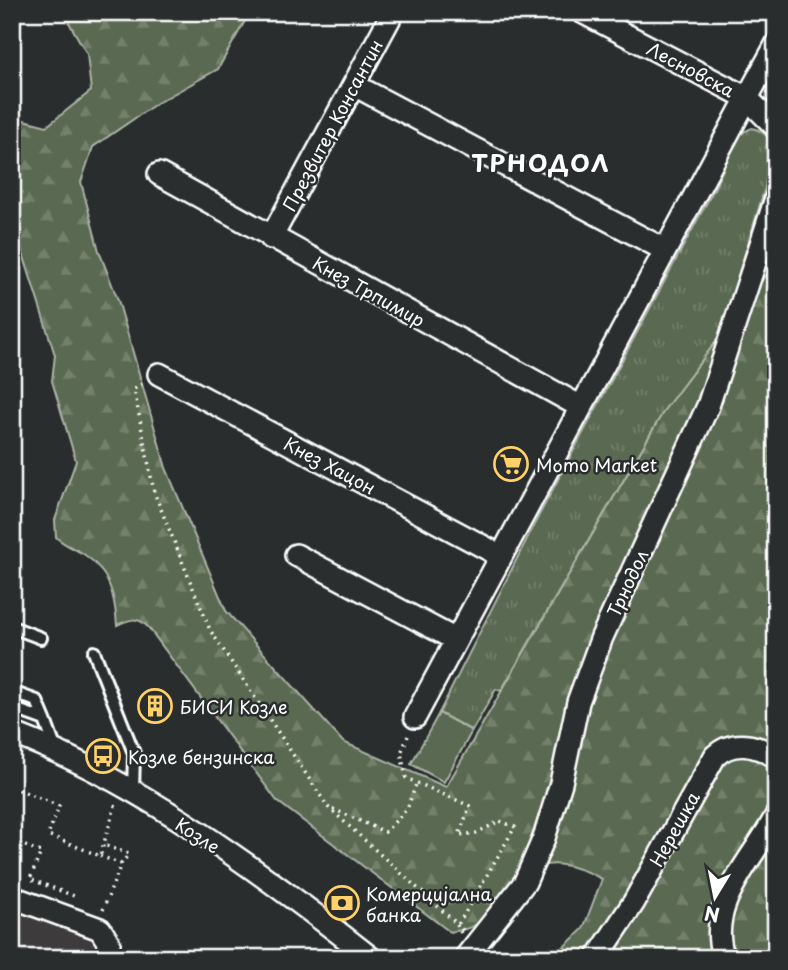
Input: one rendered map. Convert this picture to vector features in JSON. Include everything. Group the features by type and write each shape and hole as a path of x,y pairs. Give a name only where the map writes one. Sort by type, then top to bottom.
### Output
{"street":[{"name":"Презвитер Консантин","path":"271,237 393,12"},
{"name":"Лесновска","path":"582,12 747,98 776,46"},
{"path":"354,85 665,250"},
{"path":"415,717 747,98 776,127"},
{"name":"Кнез Трпимир","path":"159,174 581,407"},
{"name":"Трнодол","path":"468,954 525,882 544,838 583,689 602,637 708,406 776,198"},
{"name":"Кнез Хацон","path":"159,374 501,556"},
{"path":"296,555 456,640"},
{"name":"Козле","path":"12,733 56,750 126,788 247,867 371,958"},
{"name":"Нерешка","path":"597,958 634,902 715,756 722,749 742,745 755,747 776,757"},
{"path":"724,958 717,927 723,905 776,816"},
{"path":"12,897 100,929 109,943 106,958"}],"lane":[{"path":"12,627 41,638"},
{"path":"94,652 134,753 126,788"},
{"path":"12,692 37,701 56,750"},
{"path":"12,708 45,720"}],"path":[{"path":"159,374 134,388 154,492 209,630 328,807 456,923 468,954"},
{"path":"401,753 406,778 470,806 459,835 476,833 500,821 515,827 459,923 468,954"},
{"path":"328,807 385,832 407,809 417,782"},
{"path":"12,788 59,806 48,835 121,864"},
{"path":"100,856 126,788"},
{"path":"12,841 41,852 30,879 79,898"},
{"path":"91,903 103,908 121,864 129,855 104,845"}],"shaded area":[{"path":"12,908 87,933 96,947 94,958 12,958"}],"green space":[{"path":"63,12 250,12 218,69 157,103 93,147 81,182 99,251 118,300 166,468 226,611 343,742 446,787 665,409 770,270 776,256 776,958 552,958 583,929 602,879 570,866 547,865 530,872 492,914 474,926 450,932 277,801 148,627 133,620 117,625 113,595 106,577 85,555 56,537 55,520 76,461 52,381 55,355 12,219 12,117 47,126 91,91 87,54"},
{"path":"752,128 762,132 769,140 773,161 720,336 665,409 501,691 496,689 472,731 439,713 538,517 714,189 739,134"},
{"path":"439,713 472,731 444,782 411,764"}],"place":[{"name":"Momo Market","path":"511,464"},
{"name":"БИСИ Козле","path":"155,706"},
{"name":"Козле бензинска","path":"103,756"},
{"name":"Комерцијална банка","path":"342,903"}],"district":[{"name":"ТРНОДОЛ","path":"541,162"}]}
